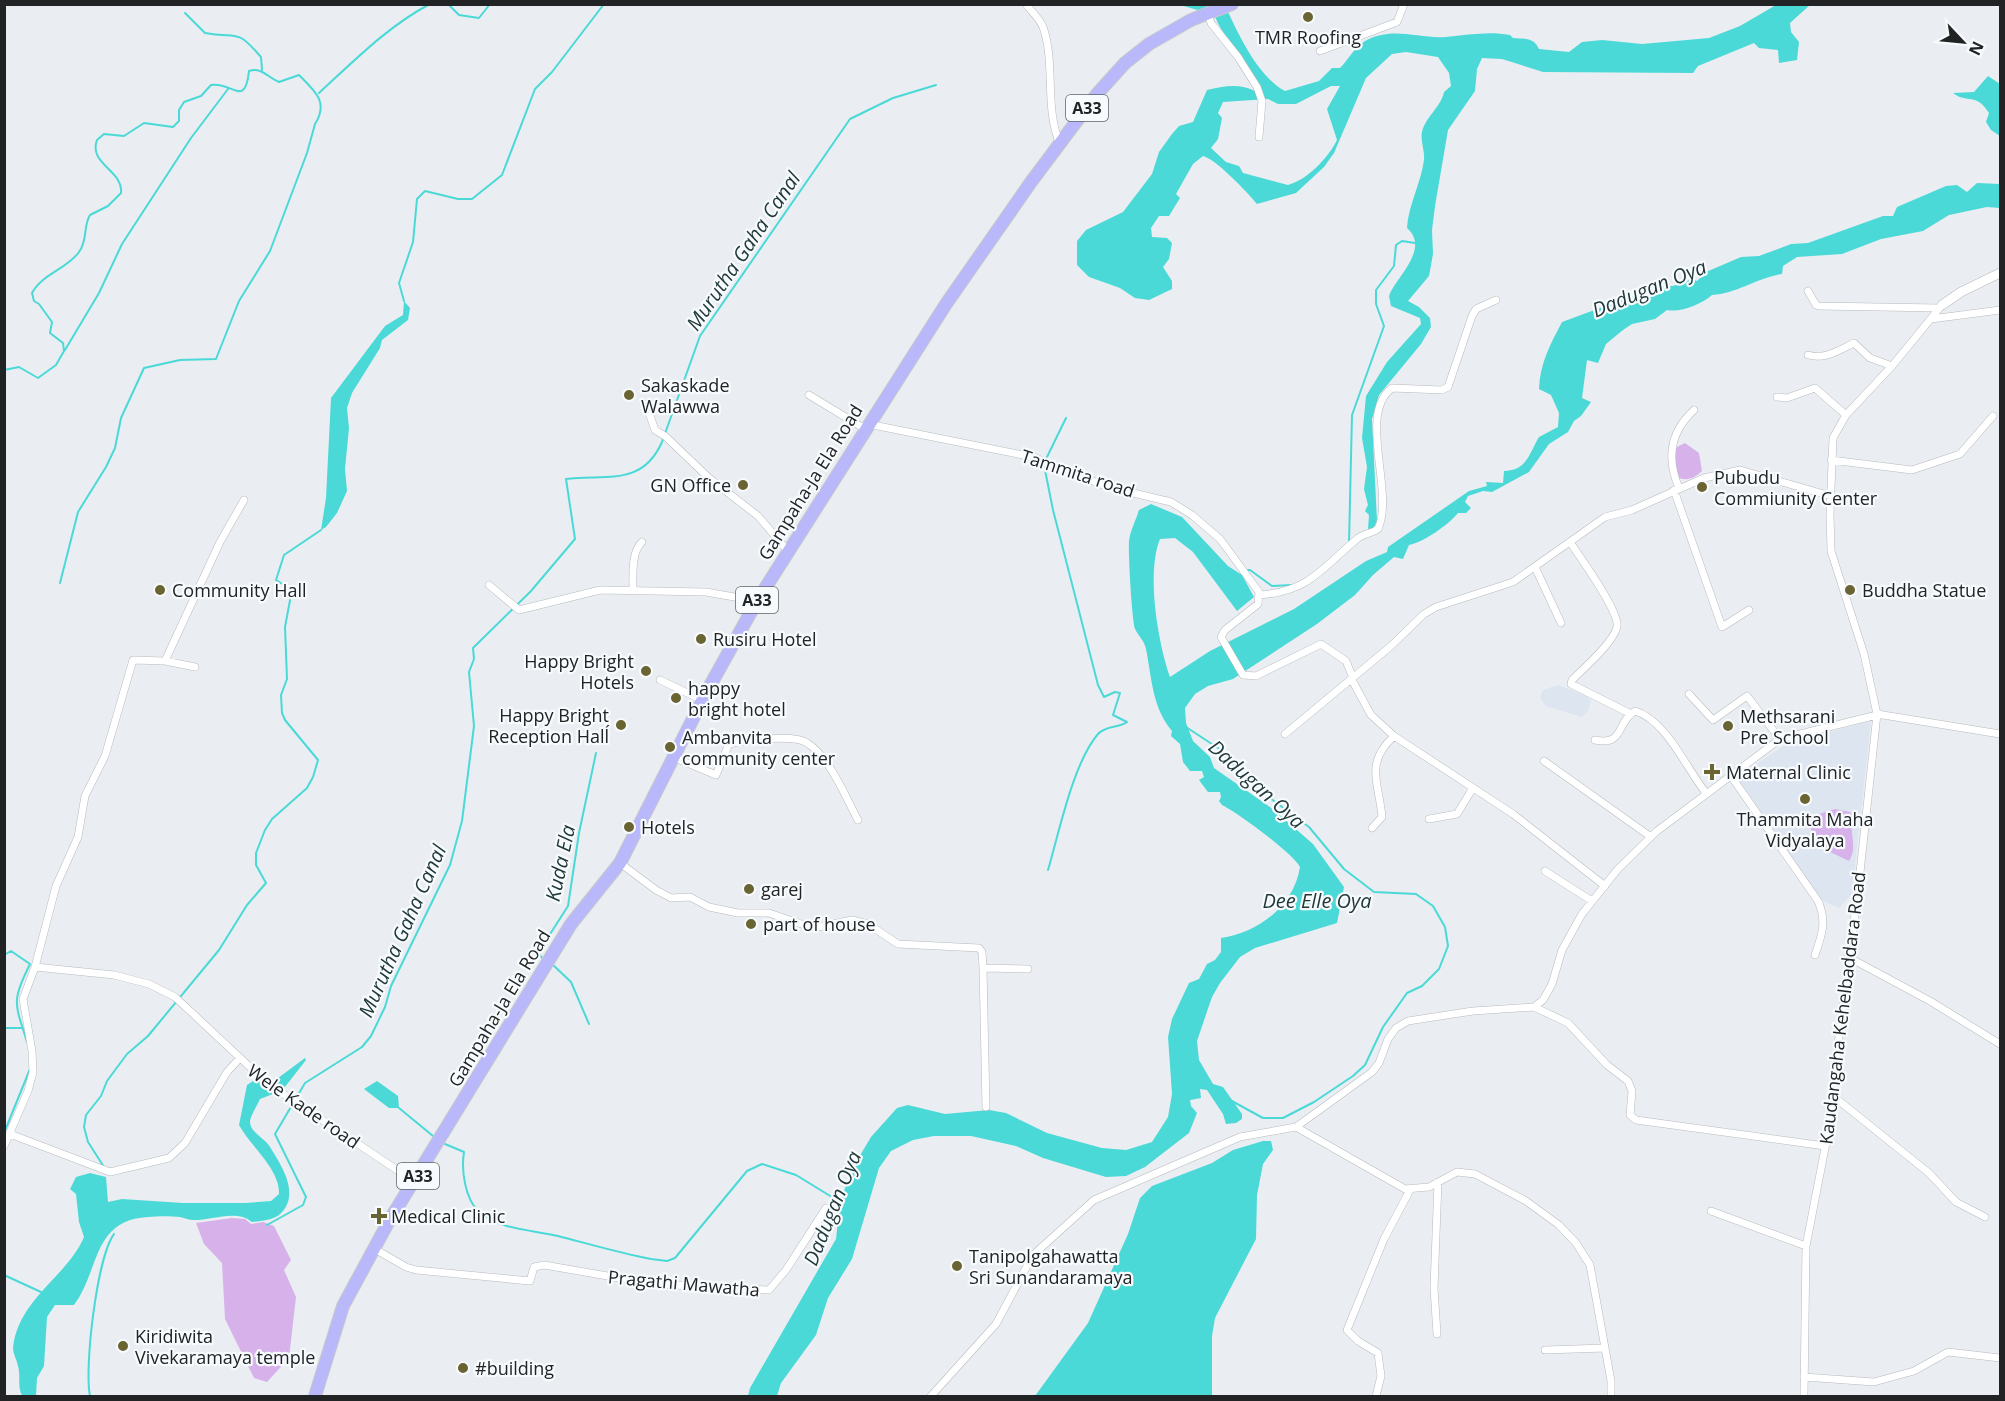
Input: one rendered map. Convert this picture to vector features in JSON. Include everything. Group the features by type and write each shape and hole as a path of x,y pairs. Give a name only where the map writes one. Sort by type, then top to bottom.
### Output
{"highway":[{"name":"Gampaha-Ja Ela Road","path":"315,1396 343,1306 374,1248 571,924 620,863 702,700 757,601 866,427 993,237 1060,144 1125,63 1149,44 1229,5"}],"street":[{"path":"1026,4 1042,25 1047,43 1054,129 1060,144"},
{"path":"1320,51 1397,22 1404,4"},
{"path":"1210,13 1211,22 1238,57 1257,87 1262,101 1259,137"},
{"path":"1808,291 1816,305 1819,306 1942,305 2001,273"},
{"path":"1496,300 1476,309 1472,316 1448,387 1442,390 1392,388 1384,396 1377,415 1376,433 1382,475 1378,529 1358,537 1338,558 1295,589 1260,595 1258,603 1225,630 1221,637 1243,675 1257,676 1324,645 1346,661 1371,714 1394,736 1513,814 1605,886"},
{"name":"Kaudangaha Kehelbaddara Road","path":"1804,1396 1806,1246 1833,1096 1877,714 1864,654 1835,568 1829,532 1833,438 1846,416 1892,366 1942,305"},
{"path":"1931,320 2001,310"},
{"path":"1808,355 1816,358 1825,356 1854,343 1870,358 1892,366"},
{"path":"1777,397 1787,398 1815,388 1846,416"},
{"name":"Tammita road","path":"809,395 866,427 1033,457 1108,487 1171,502 1192,515 1220,539 1260,595"},
{"path":"648,410 655,430 664,435 709,478 758,516 787,550"},
{"path":"1694,410 1679,428 1672,444 1670,458 1676,489 1722,627 1749,610"},
{"path":"1831,460 1912,470 1960,454 1993,416"},
{"path":"1285,734 1436,607 1513,582 1605,517 1632,510 1704,478 1740,470 1831,496"},
{"path":"165,661 220,542 244,500"},
{"path":"633,590 634,561 638,546 642,542"},
{"path":"1570,542 1607,599 1617,620 1617,628 1607,643 1572,680 1571,684 1630,714"},
{"path":"1535,567 1561,623"},
{"path":"489,585 519,610 600,590 706,592 757,601"},
{"path":"4,1146 28,1091 33,1072 32,1051 23,999 35,967 56,886 78,837 85,796 105,756 133,660 165,661 195,667"},
{"path":"660,680 702,700"},
{"path":"1689,694 1713,720 1747,696 1780,739"},
{"path":"1595,740 1609,741 1617,736 1630,714 1635,711 1646,714 1662,728 1706,792"},
{"path":"1534,1007 1543,1000 1552,984 1562,950 1582,914 1605,886 1650,837 1706,792 1780,739 1877,714 2001,734"},
{"path":"1372,828 1382,817 1377,787 1377,759 1394,736"},
{"path":"673,757 716,775 729,744 792,739 806,742 830,769 858,820"},
{"path":"1544,761 1650,837"},
{"path":"1731,776 1818,901 1823,914 1824,927 1815,955"},
{"path":"1429,819 1457,814 1473,788"},
{"path":"620,863 656,890 671,898 690,897 710,907 738,913 769,913 813,928 852,920 868,924 898,944 979,948 982,952 983,968 986,1107"},
{"path":"1545,871 1592,901"},
{"path":"1848,957 1938,1006 2001,1044"},
{"name":"Wele Kade road","path":"35,967 114,975 149,984 178,999 267,1083 415,1182"},
{"path":"983,968 1028,969"},
{"path":"931,1396 996,1324 1033,1256 1094,1200 1240,1137 1296,1127 1372,1072 1379,1063 1388,1040 1396,1028 1408,1021 1473,1011 1534,1007 1568,1023 1607,1065 1628,1082 1632,1091 1630,1114 1636,1120 1825,1146"},
{"path":"10,1134 106,1171 174,1155 201,1120 227,1072 239,1059"},
{"path":"1833,1096 1929,1173 1956,1202 1985,1217"},
{"path":"1296,1127 1410,1190 1429,1187 1457,1172 1475,1174 1526,1201 1559,1225 1590,1265 1611,1396"},
{"path":"1437,1334 1434,1288 1438,1182"},
{"path":"1376,1396 1381,1376 1378,1353 1358,1341 1347,1330 1384,1239 1410,1190"},
{"name":"Pragathi Mawatha","path":"374,1248 406,1268 485,1277 530,1281 534,1268 544,1265 654,1284 769,1290 786,1270 826,1208"},
{"path":"1711,1211 1806,1246"},
{"path":"1545,1350 1605,1348"},
{"path":"1803,1377 1874,1382 1914,1371 1948,1352 2001,1358"}],"shaded area":[{"path":"1685,443 1699,453 1702,471 1688,479 1678,478 1673,454 1677,447"},
{"path":"1558,685 1587,696 1591,701 1588,711 1582,717 1546,706 1540,698 1543,690"},
{"name":"Thammita Maha Vidyalaya","path":"1871,721 1852,894 1839,908 1822,900 1809,884 1735,778 1788,743"},
{"path":"1835,809 1850,812 1854,817 1852,822 1853,850 1849,861 1828,851 1805,822 1806,818"},
{"path":"232,1218 245,1219 251,1224 263,1222 274,1226 291,1260 284,1270 296,1297 289,1358 267,1382 254,1378 225,1319 222,1263 204,1244 196,1223"}],"water":[{"path":"1180,5 1225,5 1257,65 1285,91 1319,81 1332,68 1340,68 1356,48 1364,42 1389,34 1446,37 1486,33 1502,34 1534,42 1539,49 1569,52 1582,42 1602,40 1642,44 1709,38 1740,26 1776,5 1810,5 1790,23 1791,32 1799,42 1797,60 1779,63 1778,50 1759,48 1754,43 1698,66 1693,73 1543,72 1502,59 1482,58 1477,69 1475,91 1448,130 1435,206 1432,230 1433,254 1429,276 1408,301 1419,307 1430,318 1431,327 1421,344 1379,395 1372,419 1377,521 1373,529 1368,529 1369,515 1365,511 1368,505 1364,489 1367,467 1362,438 1366,396 1387,362 1421,324 1420,318 1391,306 1389,296 1413,254 1415,245 1413,236 1407,228 1424,160 1422,132 1444,92 1451,86 1449,73 1438,57 1406,52 1392,54 1366,78 1334,153 1324,167 1296,193 1257,204 1223,169 1203,156 1193,164 1176,194 1180,198 1169,216 1159,216 1151,228 1152,237 1167,238 1172,243 1169,259 1163,267 1172,281 1172,289 1149,300 1135,298 1120,288 1089,277 1077,265 1077,241 1086,230 1123,212 1152,174 1159,152 1172,134 1179,126 1193,122 1207,90 1231,86 1255,91 1261,88 1222,30 1215,15","holes":["1331,86 1340,86 1327,109 1337,140 1316,167 1295,182 1288,185 1243,173 1239,166 1226,162 1211,148 1218,139 1222,118 1218,113 1223,102 1268,99 1278,104 1296,104"]},
{"path":"1988,76 2000,84 2000,136 1991,130 1986,122 1989,113 1980,103 1953,93 1974,92"},
{"name":"Dee Elle Oya","path":"1977,183 2000,184 2000,208 1987,207 1949,215 1923,231 1881,239 1842,254 1797,257 1783,266 1782,274 1730,292 1712,295 1691,307 1667,310 1655,319 1632,324 1606,344 1598,363 1587,360 1582,398 1591,402 1581,416 1574,421 1568,432 1549,444 1529,472 1492,492 1483,491 1468,496 1465,502 1471,508 1466,513 1458,513 1435,532 1409,545 1403,559 1394,557 1355,595 1317,624 1233,679 1208,686 1195,694 1185,708 1186,723 1193,741 1210,757 1214,768 1274,810 1313,844 1344,887 1337,923 1255,948 1240,957 1212,997 1197,1041 1199,1060 1213,1084 1223,1087 1242,1114 1242,1119 1236,1123 1226,1124 1223,1114 1207,1090 1200,1089 1201,1098 1190,1100 1191,1106 1197,1113 1189,1133 1145,1167 1126,1176 1106,1177 1043,1158 1016,1146 971,1136 934,1136 913,1140 891,1151 879,1168 852,1259 828,1298 816,1335 781,1383 777,1396 748,1396 750,1388 836,1239 840,1202 852,1169 871,1137 897,1108 908,1105 945,1114 989,1110 1006,1113 1047,1133 1102,1148 1126,1150 1152,1142 1168,1117 1172,1094 1168,1037 1172,1019 1189,983 1199,979 1207,964 1215,960 1221,952 1221,938 1261,924 1282,905 1296,881 1300,867 1295,861 1264,834 1222,805 1219,801 1220,792 1208,792 1199,780 1204,777 1202,771 1190,771 1183,762 1180,744 1171,736 1172,731 1160,712 1146,649 1135,629 1133,613 1129,541 1139,510 1151,504 1182,517 1228,566 1242,575 1254,597 1237,611 1193,552 1175,538 1160,539 1154,570 1155,608 1161,646 1170,677 1210,651 1294,609 1366,561 1387,552 1388,547 1469,491 1487,486 1486,482 1503,483 1504,471 1518,468 1523,464 1539,437 1558,427 1559,413 1551,395 1539,389 1544,362 1562,322 1635,295 1662,294 1662,286 1673,286 1692,279 1697,281 1706,272 1741,257 1759,256 1791,244 1808,243 1883,216 1893,216 1897,207 1946,186 1957,185 1967,192"},
{"path":"404,301 410,308 408,320 382,340 380,348 352,393 347,408 349,428 345,469 347,491 337,513 321,530 326,498 331,398 385,326 403,315"},
{"path":"305,1058 306,1060 281,1092 270,1084"},
{"path":"258,1081 278,1092 260,1099 250,1121 252,1129 268,1144 284,1171 289,1189 286,1207 273,1218 252,1222 239,1216 194,1220 156,1216 130,1220 116,1227 100,1249 74,1305 55,1305 47,1317 44,1366 37,1378 36,1396 22,1396 19,1370 13,1350 17,1331 33,1302 66,1264 84,1237 79,1222 76,1194 70,1189 76,1177 90,1173 106,1177 108,1202 122,1199 183,1203 245,1203 271,1201 279,1194 275,1176 270,1167 239,1125 247,1085"},
{"path":"377,1081 398,1096 399,1108 389,1108 364,1089"},
{"path":"1263,1141 1271,1141 1273,1150 1263,1164 1257,1195 1256,1239 1215,1318 1212,1336 1212,1396 1035,1396 1088,1323 1128,1234 1140,1198 1152,1186 1212,1163 1233,1150"}],"waterway":[{"path":"319,93 386,33 430,4"},
{"path":"448,4 459,15 479,18 490,4"},
{"path":"404,301 399,283 413,242 417,199 425,191 458,199 472,199 502,175 535,89 552,72 604,4"},
{"path":"185,13 205,33 236,36 246,41 261,57 262,70"},
{"path":"4,370 19,367 38,378 56,365 64,351 63,343 50,333 52,322 39,304 34,301 32,293 36,286 68,263 79,252 84,243 90,215 108,206 121,193 117,179 97,155 97,140 104,134 124,136 144,123 173,127 179,121 179,110 184,102 201,96 211,85 241,91 247,82 249,71 261,71 279,82 299,75 310,86 318,97 321,109 307,153 270,251 239,301 216,359 180,360 144,368 121,418 115,448 78,512 60,583"},
{"name":"Murutha Gaha Canal","path":"267,1225 303,1205 306,1197 275,1134 305,1083 362,1047 371,1036 385,1007 391,986 450,865 462,821 474,726 469,672 474,659 473,648 531,591 575,539 566,479 622,475 644,466 654,456 662,442 700,336 850,119 893,98 936,85"},
{"path":"65,350 99,293 122,244 191,138 228,89"},
{"path":"1349,543 1352,415 1384,326 1376,304 1376,290 1394,266 1396,245 1402,241 1415,243"},
{"path":"1046,459 1066,418"},
{"path":"1044,465 1053,510 1098,685 1104,697 1115,692 1120,693 1113,715 1127,722 1101,731 1089,747 1074,780 1048,870"},
{"path":"104,1167 88,1142 84,1127 86,1115 101,1096 107,1081 127,1054 148,1036 219,950 247,905 266,883 256,865 256,853 265,830 272,819 307,788 313,777 318,760 285,720 282,713 281,695 287,679 285,627 291,595 286,586 276,580 284,555 321,530"},
{"path":"1246,570 1250,570 1272,586 1292,585"},
{"name":"Dadugan Oya","path":"1186,727 1221,750 1247,781 1309,827 1344,869 1374,892 1416,894 1433,906 1445,927 1448,946 1439,969 1422,986 1407,993 1383,1027 1365,1065 1353,1076 1314,1102 1283,1118 1263,1118 1230,1100"},
{"name":"Kuda Ela","path":"544,960 538,953 568,906 579,833 596,753"},
{"path":"4,955 11,951 30,964 20,987 17,1003 27,1042"},
{"path":"552,964 571,982 589,1024"},
{"path":"4,1028 23,1028"},
{"path":"4,1133 30,1069"},
{"path":"399,1108 433,1136"},
{"name":"Dadugan Oya","path":"445,1144 464,1152 463,1167 467,1192 474,1206 487,1218 506,1226 651,1259 667,1261 675,1258 747,1171 762,1164 796,1175 840,1202"},
{"path":"90,1396 89,1362 93,1313 102,1265 114,1234"},
{"path":"4,1275 41,1292"}],"place":[{"name":"TMR Roofing","path":"1308,17"},
{"name":"Sakaskade Walawwa","path":"629,395"},
{"name":"GN Office","path":"743,485"},
{"name":"Pubudu Commiunity Center","path":"1702,487"},
{"name":"Community Hall","path":"160,590"},
{"name":"Buddha Statue","path":"1850,590"},
{"name":"Rusiru Hotel","path":"701,639"},
{"name":"Happy Bright Hotels","path":"646,671"},
{"name":"happy bright hotel","path":"676,698"},
{"name":"Happy Bright Reception Halĺ","path":"621,725"},
{"name":"Methsarani Pre School","path":"1728,726"},
{"name":"Ambanvita community center","path":"670,747"},
{"name":"Maternal Clinic","path":"1712,772"},
{"name":"Thammita Maha Vidyalaya","path":"1805,799"},
{"name":"Hotels","path":"629,827"},
{"name":"garej","path":"749,889"},
{"name":"part of house","path":"751,924"},
{"name":"Medical Clinic","path":"379,1216"},
{"name":"Tanipolgahawatta Sri Sunandaramaya","path":"957,1266"},
{"name":"Kiridiwita Vivekaramaya temple","path":"123,1346"},
{"name":"#building","path":"463,1368"}]}
